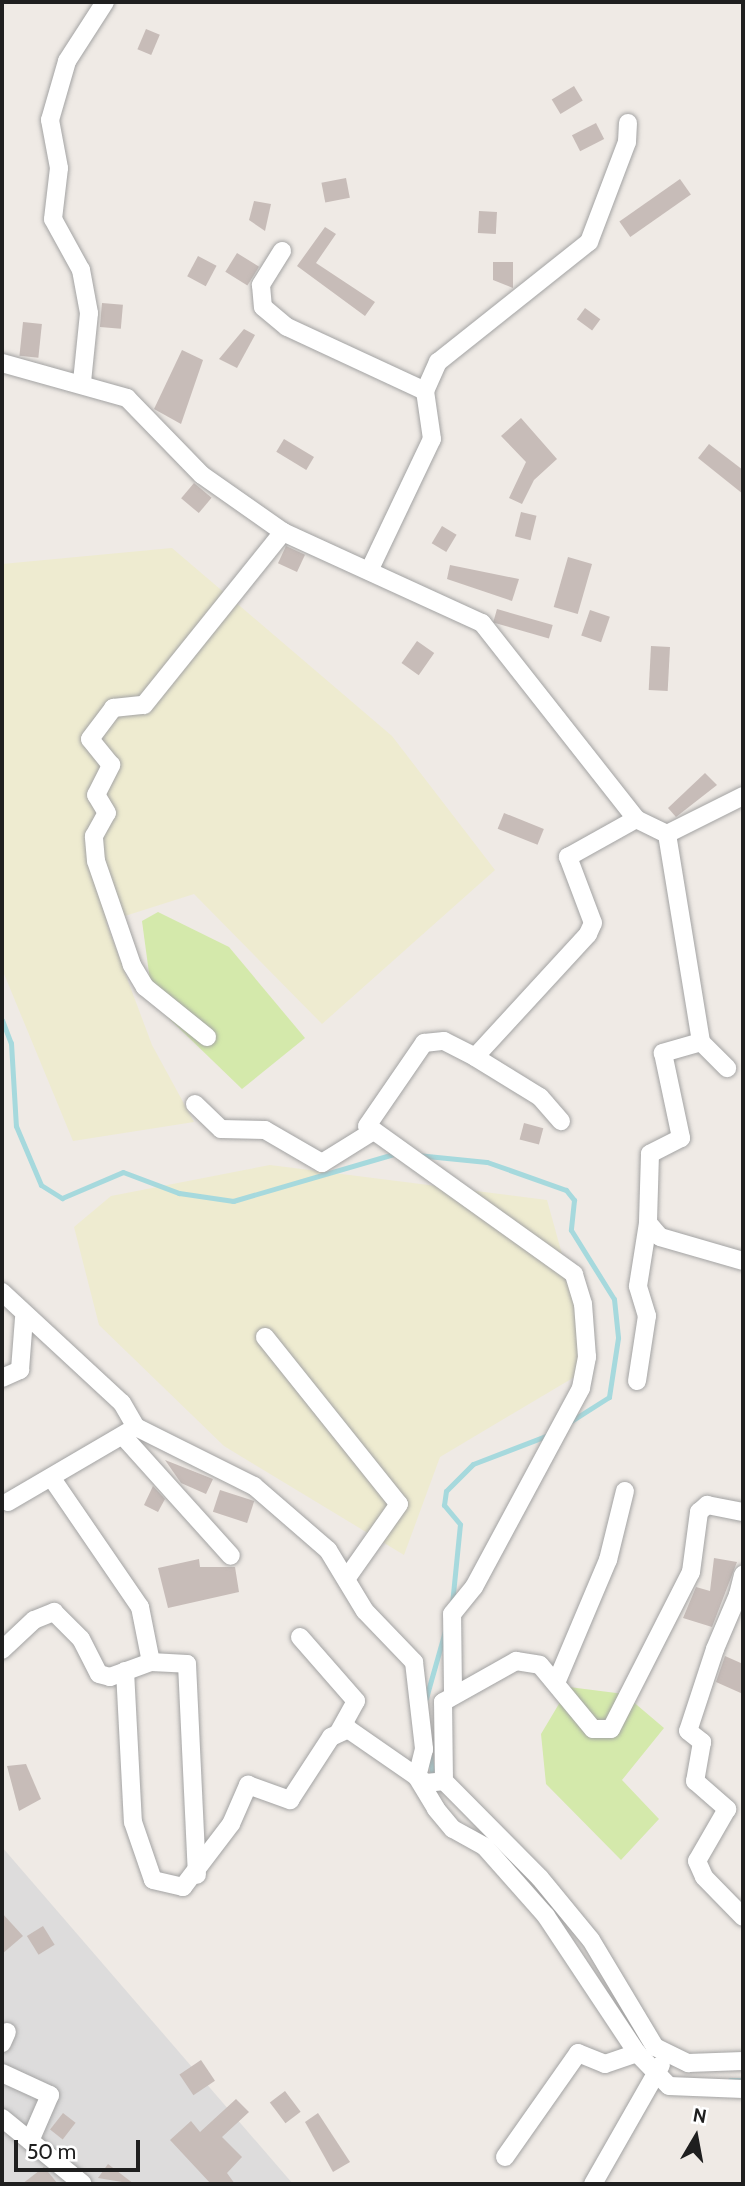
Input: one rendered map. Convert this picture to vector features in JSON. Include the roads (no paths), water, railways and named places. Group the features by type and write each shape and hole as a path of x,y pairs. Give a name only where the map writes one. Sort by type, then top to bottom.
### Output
{"street":[{"path":"82,382 89,313 80,270 53,219 59,168 50,120 67,61 105,2"},
{"path":"369,570 432,439 425,391 438,362 470,330 589,242 627,142 628,123"},
{"path":"282,251 261,285 263,307 287,327 425,391"},
{"path":"2,363 82,382 127,398 202,475 283,532 482,623 636,819 667,834"},
{"path":"207,1037 145,988 132,965 96,861 94,836 107,813 96,795 111,765 90,739 113,708 144,705 283,532"},
{"path":"667,834 743,796"},
{"path":"475,1057 593,923 568,856 636,819"},
{"path":"667,834 701,1042 727,1068"},
{"path":"370,1133 369,1116 424,1043 444,1041 540,1097 561,1121"},
{"path":"637,1381 646,1316 638,1286 648,1223 650,1154 681,1138 663,1053 701,1042"},
{"path":"195,1104 221,1129 265,1130 322,1163 370,1133"},
{"path":"370,1133 423,1164 574,1273 587,1357 581,1388 551,1438 474,1587 452,1614 453,1691 440,1713 432,1781"},
{"path":"648,1223 660,1237 743,1261"},
{"path":"2,1292 24,1318 122,1403 129,1432 231,1556"},
{"path":"2,1378 20,1370 24,1318"},
{"path":"265,1337 399,1504 349,1576"},
{"path":"8,1502 53,1480 129,1432"},
{"path":"129,1432 254,1486 301,1522 349,1576 365,1611 414,1662 424,1749 436,1809 453,1829 485,1847 569,1944 637,2053 661,2065 690,2091 743,2089"},
{"path":"53,1480 140,1607 151,1662"},
{"path":"556,1683 608,1560 625,1491"},
{"path":"453,1691 516,1661 540,1665 593,1729 611,1729 691,1572 699,1512 708,1505 743,1512"},
{"path":"741,1910 697,1861 727,1809 695,1781 702,1742 688,1731 741,1595 743,1575"},
{"path":"2,1650 34,1619 54,1612 81,1639 99,1674 125,1671 151,1662 179,1660 189,1669 197,1875"},
{"path":"125,1671 133,1822 153,1880 183,1887 197,1875 248,1785 290,1800 338,1733 356,1701 300,1637"},
{"path":"338,1733 348,1729 432,1781 557,1899 591,1940 661,2065"},
{"path":"505,2157 578,2053 605,2064 637,2053"},
{"path":"661,2065 743,2061"},
{"path":"593,2184 661,2065"},
{"path":"2,2073 50,2095 30,2141"},
{"path":"2,2118 83,2184"}],"waterway":[{"path":"2,1020 11,1043 16,1126 41,1185 62,1198 123,1172 179,1193 233,1201 397,1153"},
{"path":"417,1155 487,1162 566,1190 574,1200 571,1230 614,1299 618,1338 609,1397 571,1421"},
{"path":"452,1604 460,1524 444,1505 446,1491 473,1464 551,1434"},
{"path":"426,1698 445,1631"},
{"path":"430,1756 433,1778"},
{"path":"730,2080 743,2080"}]}
